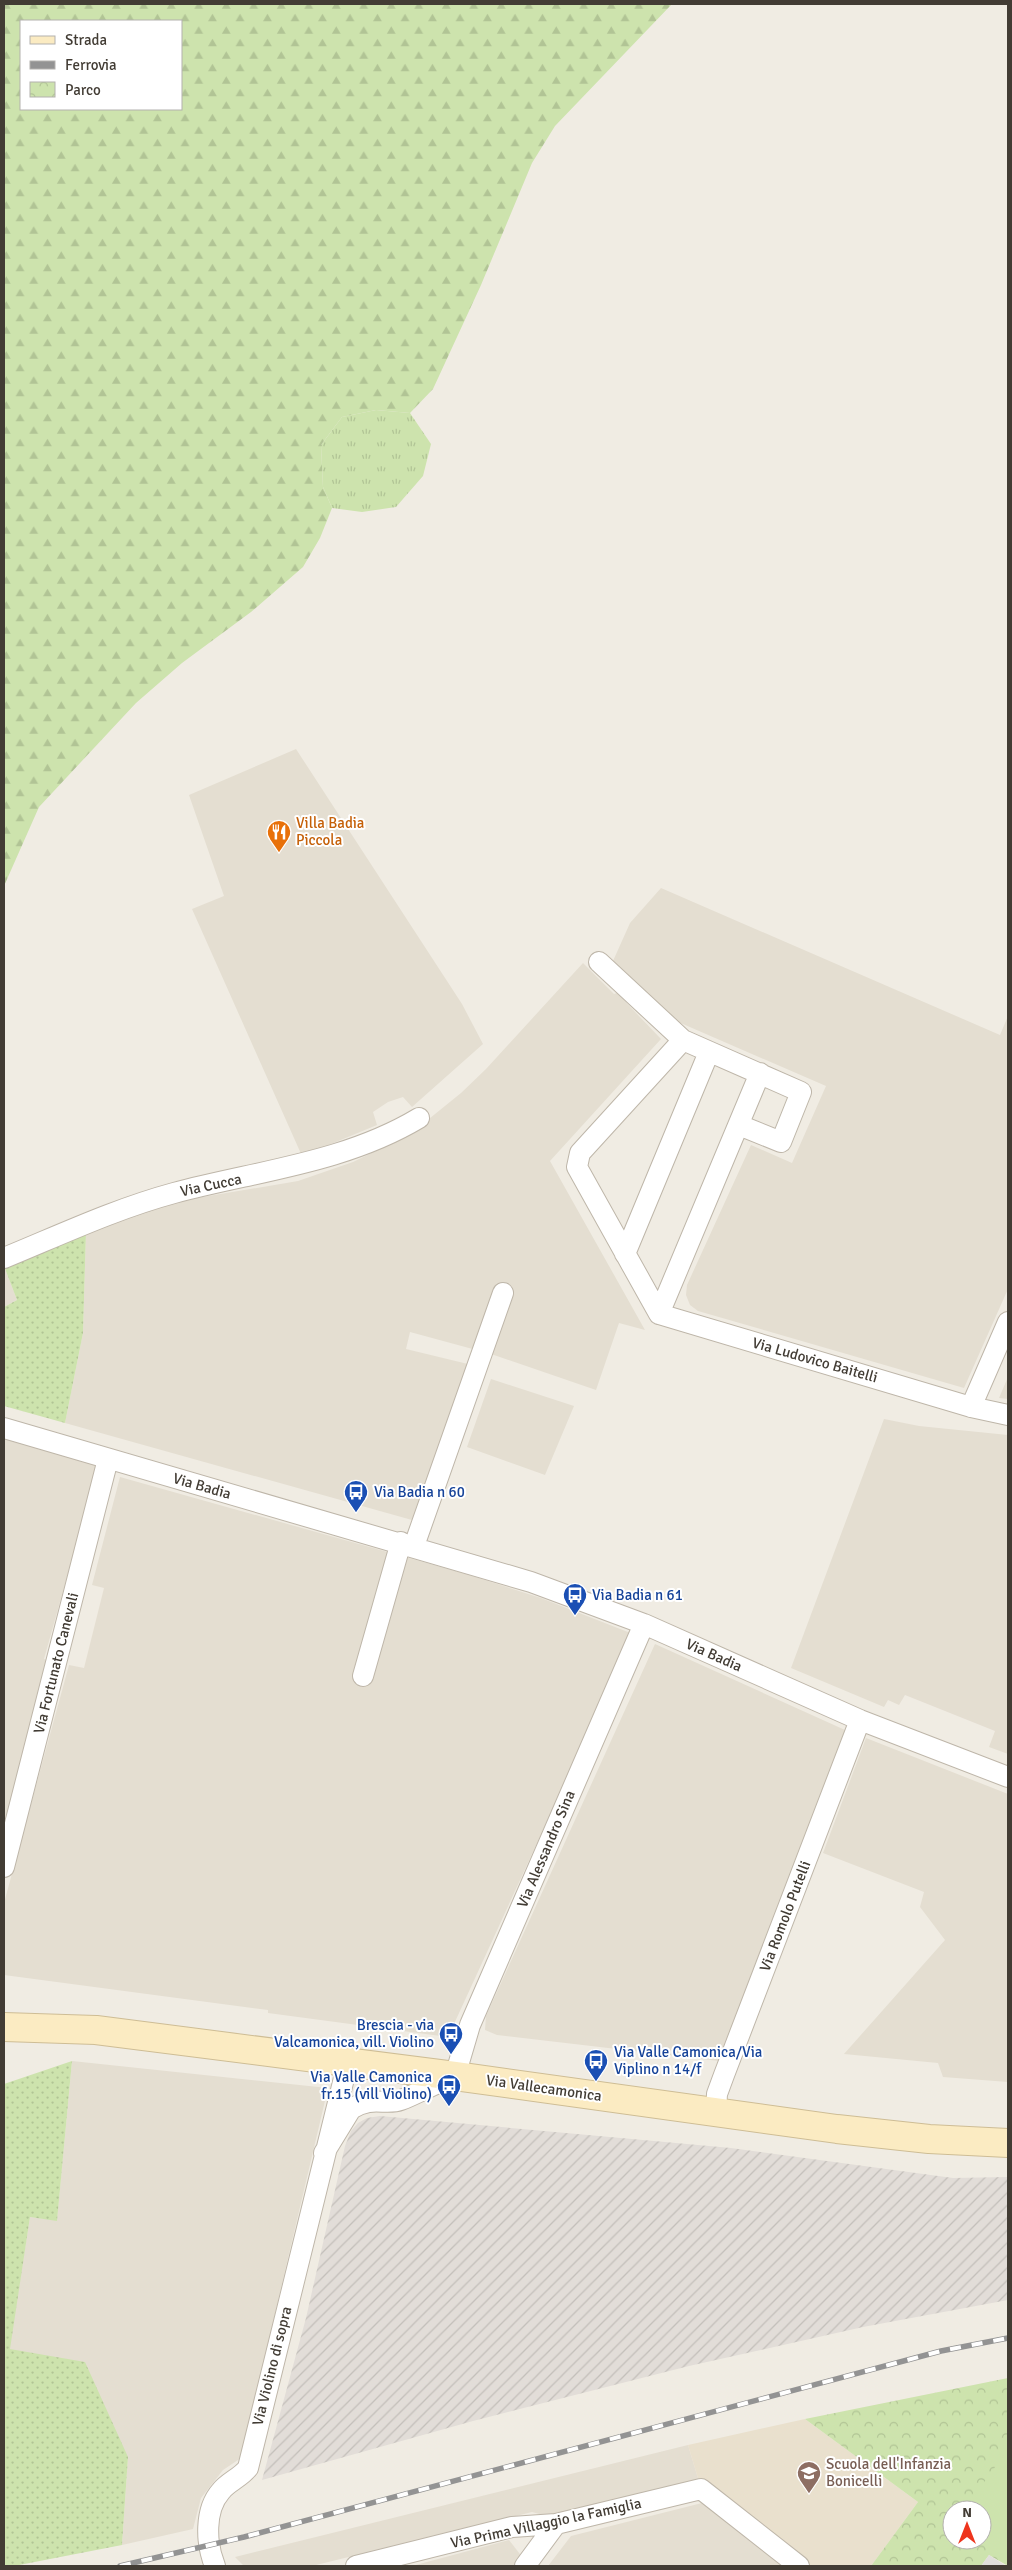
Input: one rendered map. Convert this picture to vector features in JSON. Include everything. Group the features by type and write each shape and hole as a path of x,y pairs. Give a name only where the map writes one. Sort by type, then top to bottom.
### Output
{"main road":[{"name":"Via Vallecamonica","path":"4,2012 80,2028 455,2076 716,2112 929,2139 1008,2143"},
{"name":"Via Vallecamonica","path":"4,2027 80,2028"}],"street":[{"path":"599,962 683,1040 801,1092 781,1142 739,1125"},
{"path":"659,1314 577,1167 580,1153 683,1040"},
{"path":"625,1254 710,1052"},
{"path":"659,1314 760,1073"},
{"name":"Via Cucca","path":"4,1258 119,1211 174,1193 282,1170 344,1151 400,1129 419,1118"},
{"path":"363,1676 407,1544 502,1292"},
{"name":"Via Ludovico Baitelli","path":"659,1314 972,1407 1008,1415"},
{"path":"972,1407 1008,1322"},
{"name":"Via Badia","path":"4,1428 407,1544 531,1582 644,1624 860,1720 1008,1778"},
{"name":"Via Fortunato Canevali","path":"4,1867 108,1459"},
{"name":"Via Alessandro Sina","path":"455,2076 470,2025 644,1624"},
{"name":"Via Romolo Putelli","path":"716,2112 717,2094 860,1720"},
{"name":"Via Violino di sopra","path":"215,2566 208,2534 209,2516 213,2501 221,2490 248,2468 324,2153 348,2062"},
{"name":"Via Violino di sopra","path":"324,2153 351,2109 358,2104 380,2100 399,2101 430,2084 455,2076"},
{"name":"Via Prima Villaggio la Famiglia","path":"356,2566 512,2527 556,2524 701,2489 800,2566"},
{"path":"525,2566 556,2524"}],"shaded area":[{"name":"Villa Badia Piccola","path":"296,749 462,1004 483,1044 412,1107 403,1097 388,1102 373,1112 377,1125 302,1156 192,909 224,896 189,795"},
{"path":"661,888 1000,1035 1008,1016 1008,1289 964,1388 698,1311 690,1305 686,1295 687,1285 751,1145 792,1163 826,1086 676,1021 659,1010 613,961 630,923"},
{"path":"583,963 614,994 617,993 661,1039 550,1161 645,1330 619,1323 596,1390 491,1354 410,1332 406,1349 472,1365 412,1520 65,1423 83,1333 86,1232 161,1204 298,1181 353,1162 396,1141 419,1127 461,1093 486,1069"},
{"path":"4,1266 17,1300 4,1307"},
{"path":"1008,1377 1008,1399 999,1398"},
{"path":"491,1379 574,1406 545,1475 467,1447"},
{"path":"884,1419 919,1426 1008,1435 1008,1754 989,1747 995,1731 905,1695 899,1705 888,1700 884,1707 791,1668"},
{"path":"4,1434 100,1459 44,1659 53,1662 4,1841"},
{"path":"120,1477 466,1574 541,1598 633,1634 448,2037 268,2013 268,2010 4,1975 4,1903 69,1665 84,1668 104,1588 92,1585"},
{"path":"655,1644 845,1730 719,2061 497,2035 485,2030 486,2016"},
{"path":"866,1738 1008,1794 1008,2082 943,2077 938,2063 844,2054 945,1940 920,1907 924,1892 823,1853"},
{"path":"72,2061 328,2088 241,2458 223,2470 201,2498 193,2529 122,2545 128,2457 9,2349 30,2217 57,2220"},
{"path":"380,2116 731,2148 953,2178 1008,2177 1008,2300 863,2327 689,2366 473,2421 262,2480 306,2318 345,2146 351,2131 358,2123 367,2118"},
{"name":"Scuola dell'Infanzia Bonicelli","path":"805,2419 918,2502 871,2566 810,2566 700,2485 688,2445"},
{"path":"688,2445 700,2485 550,2517 532,2512 312,2566 244,2566 235,2557"},
{"path":"702,2503 783,2566 548,2566 571,2536"},
{"path":"509,2540 523,2558 516,2566 412,2566"},
{"path":"989,2555 1006,2566 981,2566"}],"green space":[{"path":"4,4 672,4 555,126 532,163 481,285 433,389 410,413 376,410 342,417 321,445 323,487 332,508 320,538 303,567 251,612 182,663 136,703 39,807 4,886"},
{"path":"376,410 410,413 431,444 423,476 396,507 362,512 332,508 323,487 321,445 342,417"},
{"path":"86,1232 83,1333 65,1423 4,1406 4,1307 17,1300 4,1266"},
{"path":"72,2061 57,2221 30,2217 10,2349 85,2362 128,2457 122,2545 14,2566 4,2566 4,2084"},
{"path":"1008,2378 1008,2566 989,2555 981,2566 871,2566 918,2502 805,2419"},
{"path":"1008,2449 1008,2561 992,2549 992,2500 971,2500"}],"railway":[{"path":"120,2566 244,2537 941,2351 1008,2338"}],"place":[{"name":"Villa Badia Piccola","path":"279,853"},
{"name":"Via Badia n 60","path":"356,1513"},
{"name":"Via Badia n 61","path":"575,1616"},
{"name":"Brescia - via Valcamonica, vill. Violino","path":"451,2055"},
{"name":"Via Valle Camonica/Via Viplino n 14/f","path":"596,2082"},
{"name":"Via Valle Camonica fr.15 (vill Violino)","path":"449,2107"},
{"name":"Scuola dell'Infanzia Bonicelli","path":"809,2494"}]}
